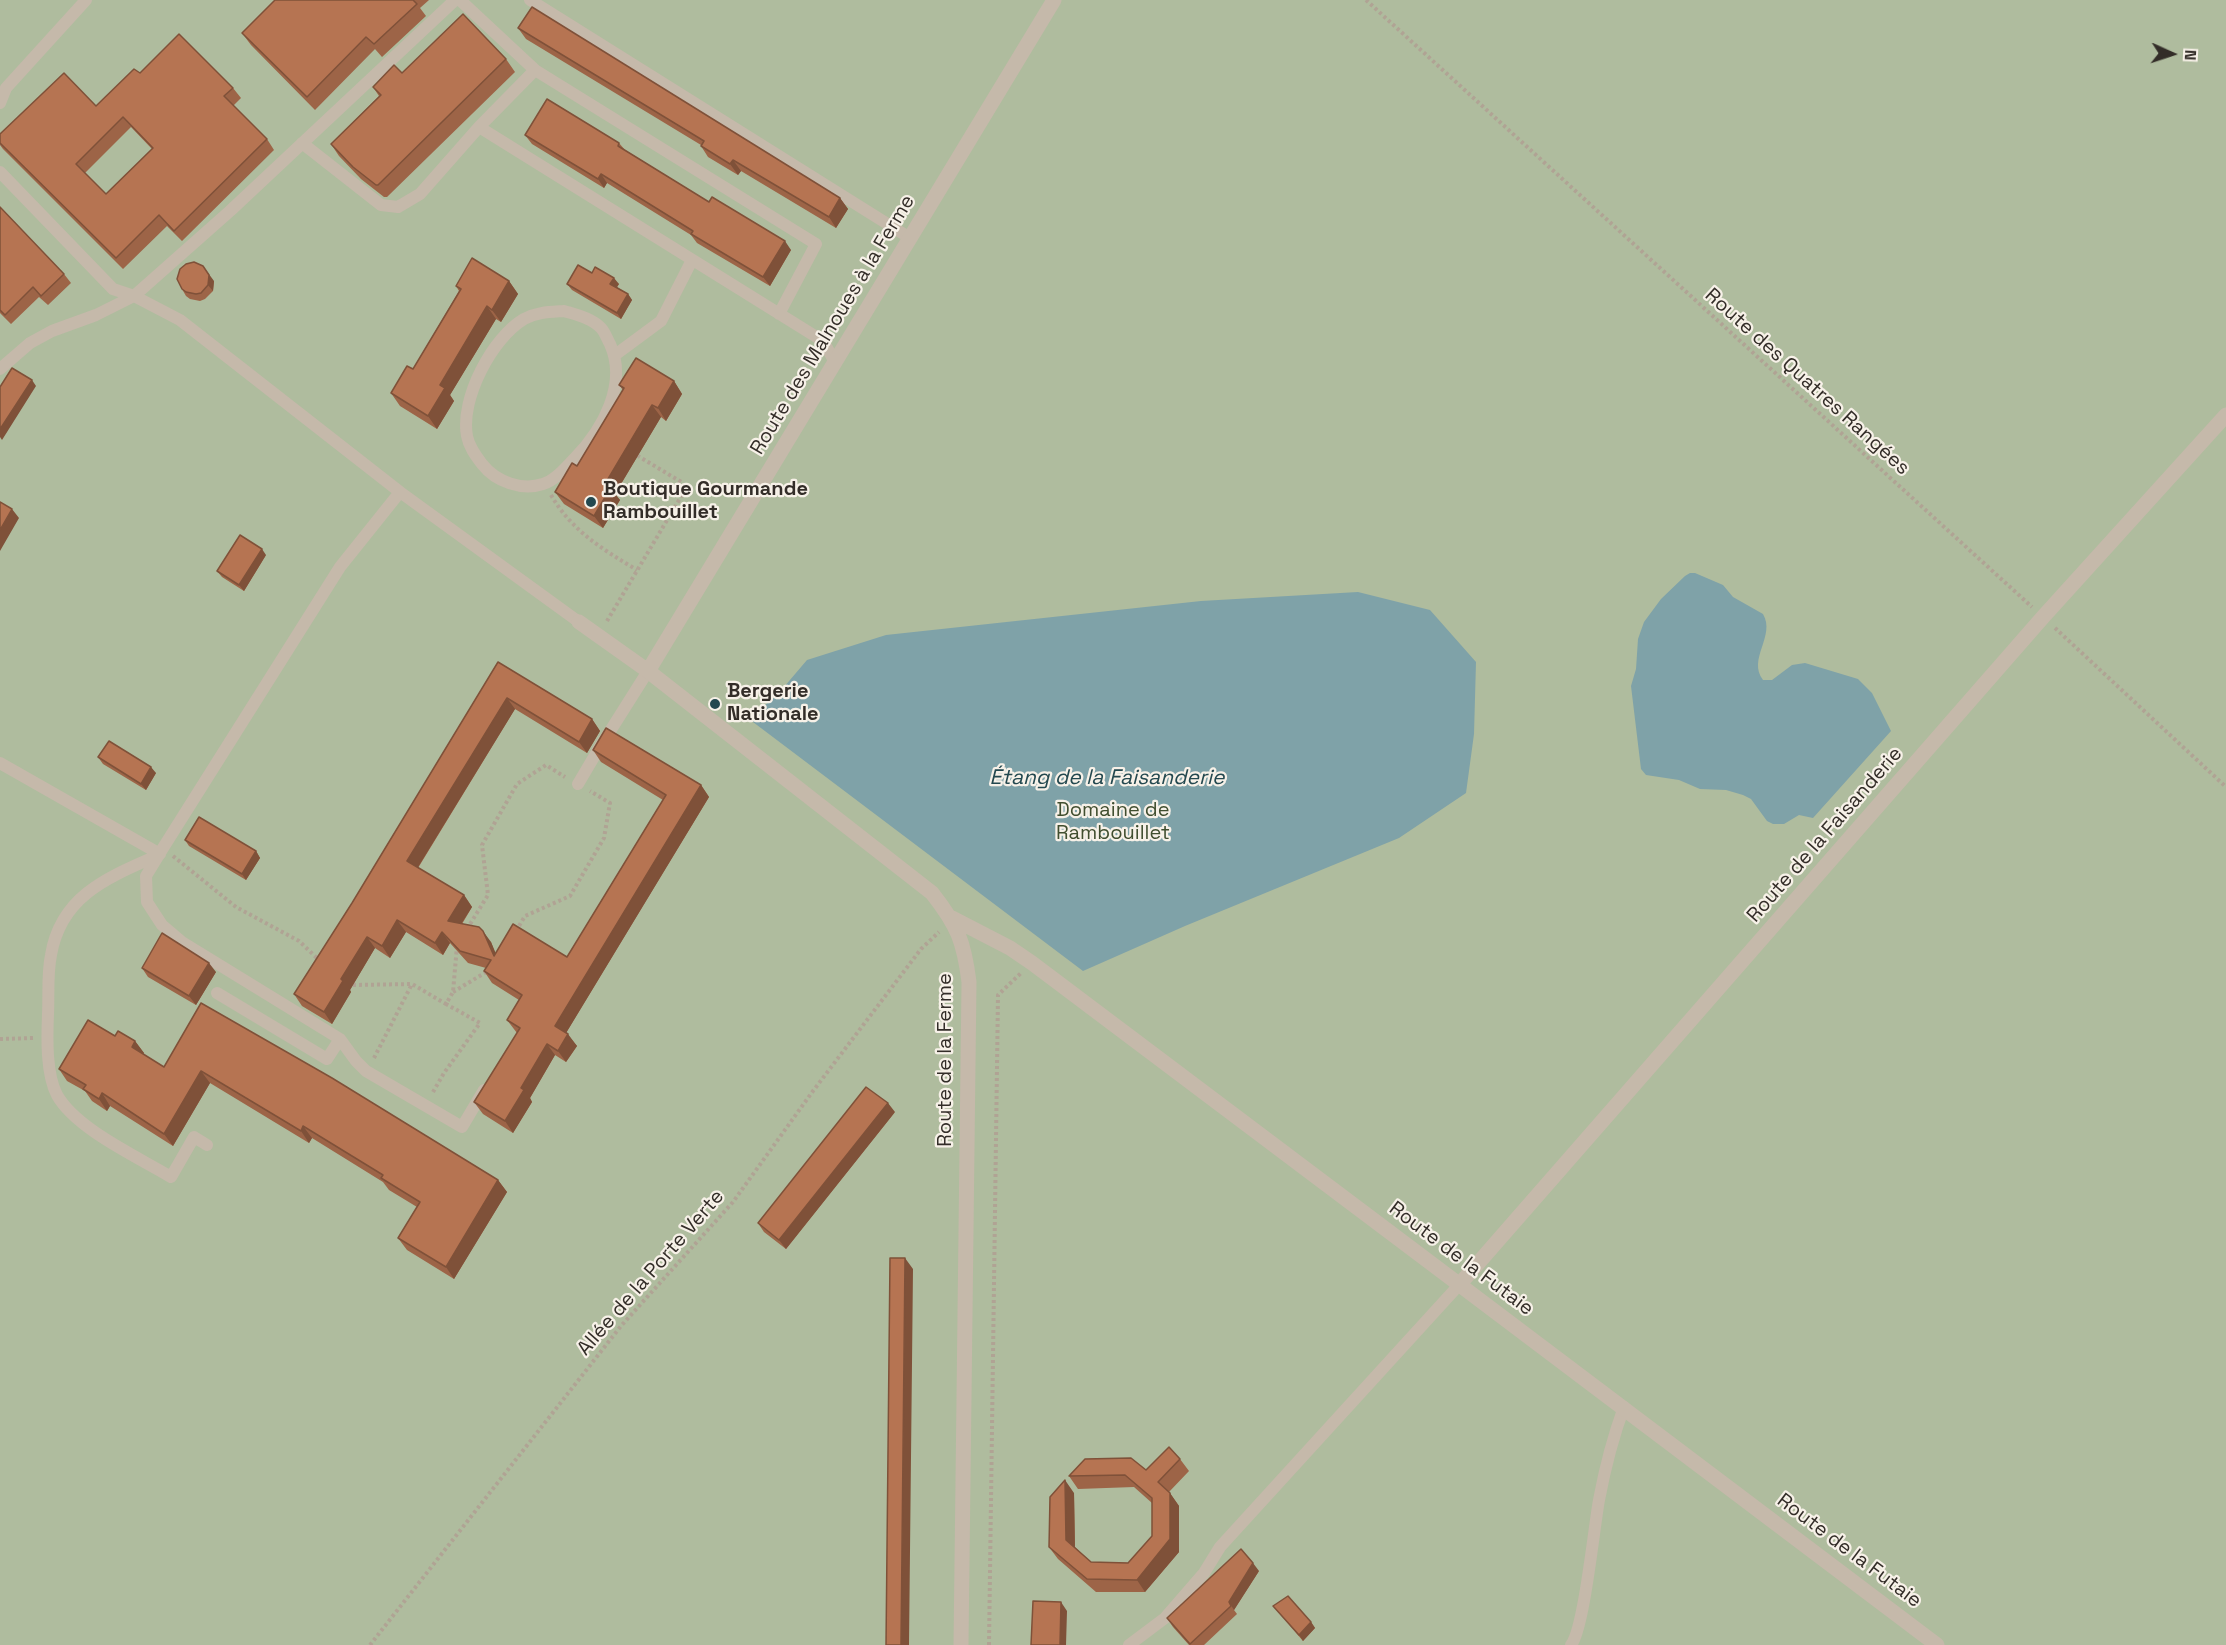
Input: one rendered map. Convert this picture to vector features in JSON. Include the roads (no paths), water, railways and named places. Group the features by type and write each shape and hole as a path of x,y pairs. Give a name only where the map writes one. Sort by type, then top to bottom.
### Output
{"street":[{"name":"Route des Malnoues à la Ferme","path":"648,672 1054,0"},
{"name":"Route de la Faisanderie","path":"1459,1285 2043,617 2226,415"},
{"name":"Route de la Ferme","path":"579,622 648,672 932,893 952,918 965,952 969,982 961,1645"},
{"name":"Route de la Futaie","path":"952,918 1010,948 1032,963 1937,1645"}],"lane":[{"path":"0,103 6,88 86,0"},
{"path":"0,369 30,343 52,331 96,315 134,296 455,0"},
{"path":"460,0 535,70 816,244 779,314"},
{"path":"530,0 910,238"},
{"path":"302,143 381,205 398,207 420,194 479,127 535,70"},
{"path":"479,127 823,341 835,362"},
{"path":"0,172 113,290 134,296 180,320 400,492 579,622"},
{"path":"615,355 661,321 692,260"},
{"path":"564,311 585,317 603,329 615,355 616,380 611,404 600,428 559,474 544,484 521,486 504,482 484,467 471,448 467,435 467,414 472,391 481,369 492,351 511,330 524,319 542,312 564,311"},
{"path":"400,492 340,567 161,851 146,876 147,902 162,925 182,942 340,1039 366,1071 462,1127 491,1078"},
{"path":"578,784 648,672"},
{"path":"0,763 161,851"},
{"path":"161,851 93,888 75,903 63,918 56,934 51,956 46,1038 49,1066 57,1094 72,1114 95,1132 171,1177 194,1137 207,1145"},
{"path":"217,993 327,1059 340,1039"},
{"path":"1129,1645 1165,1618 1204,1574 1220,1547 1459,1285"},
{"path":"1571,1645 1574,1643 1580,1621 1599,1498 1614,1436 1624,1407"}],"water":[{"path":"1690,573 1723,585 1733,597 1763,614 1766,631 1758,664 1763,680 1772,680 1792,665 1805,663 1858,679 1872,693 1891,731 1813,818 1799,815 1784,824 1773,824 1767,821 1751,799 1743,795 1726,790 1700,789 1679,780 1646,775 1641,769 1631,686 1636,669 1638,639 1644,622 1661,599"},
{"name":"Étang de la Faisanderie","path":"1358,592 1430,610 1476,662 1474,734 1466,793 1399,838 1185,926 1083,971 749,719 778,694 807,660 886,635 1201,601"}],"place":[{"name":"Boutique Gourmande Rambouillet","path":"591,502"},
{"name":"Bergerie Nationale","path":"715,704"}],"park label":[{"name":"Domaine de Rambouillet","path":"1113,822"}]}
